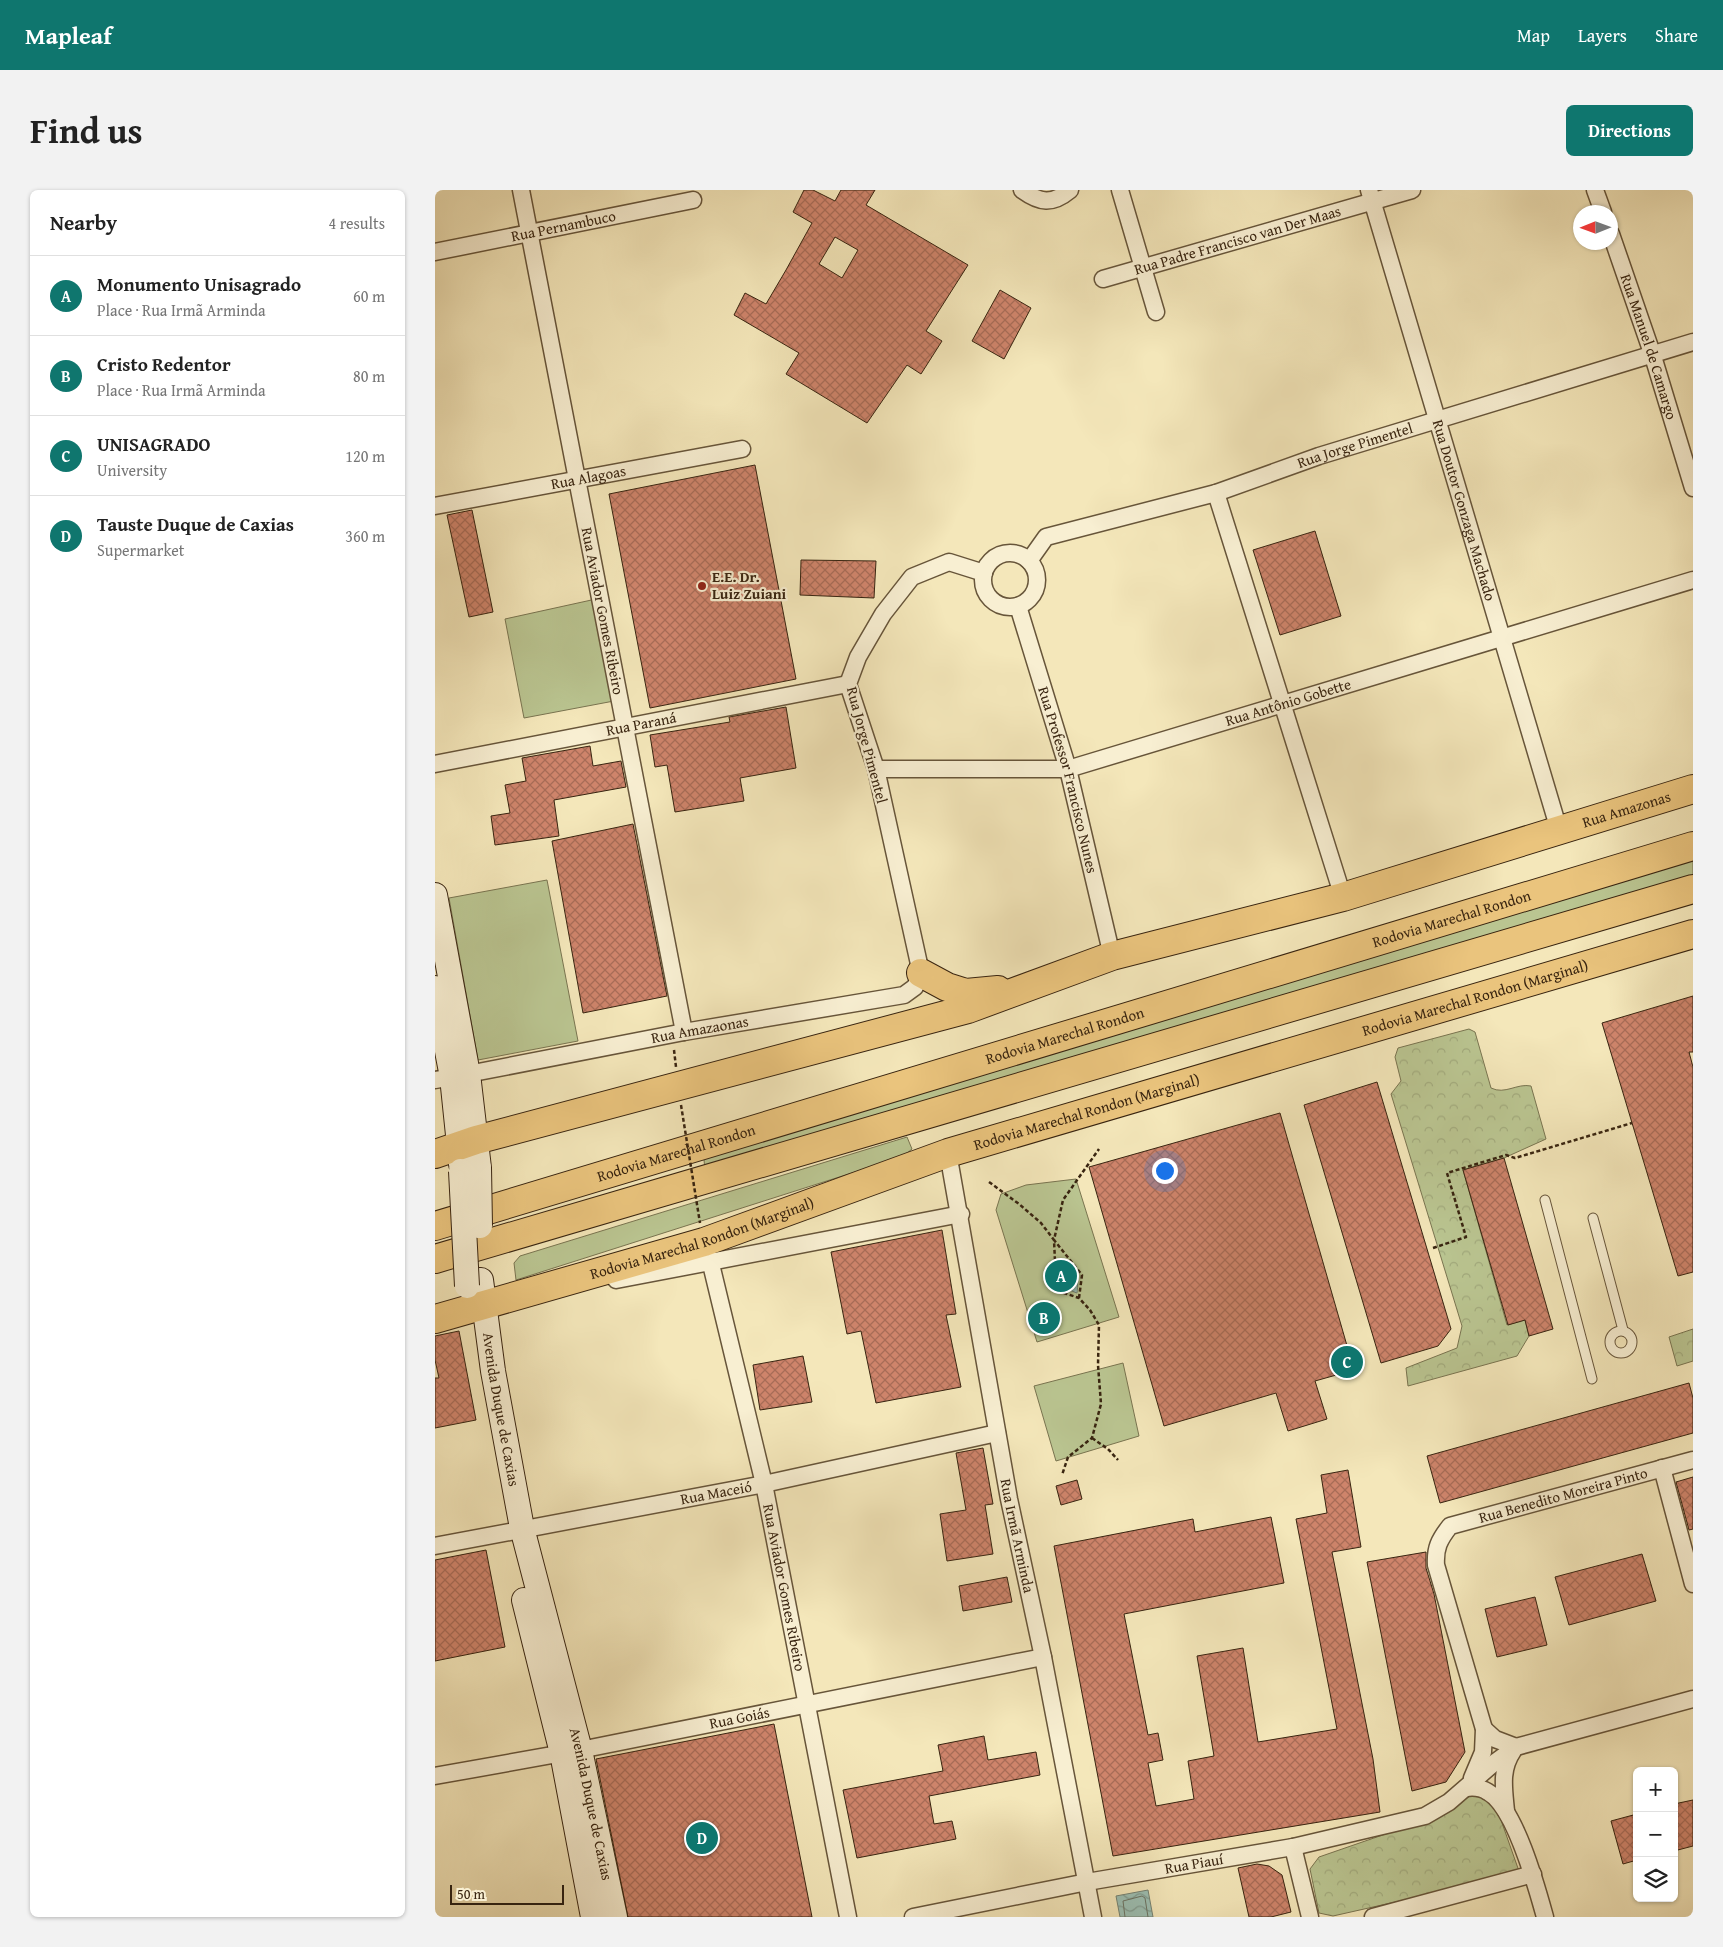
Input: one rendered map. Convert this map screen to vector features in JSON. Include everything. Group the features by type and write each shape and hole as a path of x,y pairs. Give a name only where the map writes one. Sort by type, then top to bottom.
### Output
{"highway":[{"name":"Rua Amazonas","path":"1559,830 1693,789"},
{"path":"462,1156 968,1009 1112,956 1343,897 1559,830"},
{"name":"Rodovia Marechal Rondon","path":"435,1226 1693,846"},
{"path":"435,1259 1693,889"},
{"name":"Rodovia Marechal Rondon (Marginal)","path":"435,1319 475,1296 704,1242 948,1153 1693,934"},
{"path":"921,973 947,987 965,993 1031,987"}],"main road":[{"name":"Avenida Duque de Caxias","path":"435,895 475,1296 515,1530 615,1917"},
{"name":"Avenida Duque de Caxias","path":"435,988 452,1077"},
{"name":"Avenida Duque de Caxias","path":"571,1752 593,1917"}],"street":[{"name":"Rua Aviador Gomes Ribeiro","path":"521,190 683,1032"},
{"path":"1022,190 1031,196 1046,201 1059,199 1070,190"},
{"path":"1120,190 1144,268 1155,312"},
{"path":"1370,196 1412,190"},
{"path":"1595,190 1600,205"},
{"name":"Rua Padre Francisco van Der Maas","path":"1103,280 1370,196"},
{"name":"Rua Doutor Gonzaga Machado","path":"1370,196 1559,830"},
{"name":"Rua Pernambuco","path":"435,252 693,200"},
{"name":"Rua Manuel de Camargo","path":"1617,250 1652,353 1693,488"},
{"name":"Rua Jorge Pimentel","path":"1029,561 1047,537 1216,492 1319,456 1693,342"},
{"name":"Rua Alagoas","path":"435,506 742,448"},
{"path":"1216,492 1343,897"},
{"path":"1012,553 1029,561 1035,572 1037,584 1029,599 1018,606 1006,607 990,599 983,582 984,573 994,558 1012,553"},
{"name":"Rua Jorge Pimentel","path":"921,973 875,769 848,684 858,657 883,614 912,576 949,562 984,573"},
{"name":"Rua Antônio Gobette","path":"875,769 1068,769 1693,580"},
{"name":"Rua Professor Francisco Nunes","path":"1018,606 1068,769 1112,956"},
{"name":"Rua Paraná","path":"435,764 848,684"},
{"name":"Rua Amazaonas","path":"452,1077 683,1032 904,995 915,987 921,973"},
{"name":"Rua Irmã Arminda","path":"948,1153 961,1214 997,1433 1093,1917"},
{"path":"475,1296 710,1260 961,1214"},
{"name":"Rua Aviador Gomes Ribeiro","path":"710,1260 764,1484 848,1917"},
{"name":"Rua Maceió","path":"435,1546 764,1484 997,1433"},
{"name":"Rua Benedito Moreira Pinto","path":"1484,1729 1436,1565 1435,1551 1439,1540 1450,1526 1693,1460"},
{"path":"1662,1468 1693,1584"},
{"name":"Rua Goiás","path":"435,1776 571,1752 1043,1658"},
{"path":"1484,1729 1495,1739 1516,1747 1693,1699"},
{"path":"1484,1729 1483,1752 1477,1770 1466,1788 1489,1792 1507,1811"},
{"path":"1516,1747 1505,1764 1504,1770 1507,1811 1533,1874 1545,1917"},
{"name":"Rua Piauí","path":"913,1917 1087,1882 1293,1847 1425,1816 1449,1802 1516,1747"},
{"path":"1293,1847 1310,1917"},
{"path":"1373,1917 1533,1874"}],"lane":[{"path":"1545,1200 1592,1380"},
{"path":"1593,1218 1623,1330"}],"path":[{"path":"681,1105 700,1223"},
{"path":"1433,1248 1467,1237 1447,1173 1506,1155 1515,1158 1632,1123"},
{"path":"1062,1475 1068,1457 1092,1438 1101,1404 1099,1325 1090,1310 1079,1298 1064,1293 1056,1283 1055,1240 1063,1200 1099,1149"},
{"path":"989,1182 1041,1223 1082,1274 1079,1298"},
{"path":"1092,1438 1108,1449 1118,1460"}],"green space":[{"path":"596,599 614,701 524,718 505,619"},
{"path":"1693,855 1693,877 705,1171 703,1148"},
{"path":"547,880 578,1041 478,1060 449,898"},
{"path":"1469,1029 1475,1032 1491,1088 1506,1090 1521,1086 1531,1086 1546,1139 1504,1158 1463,1170 1507,1325 1525,1320 1529,1336 1517,1356 1408,1386 1406,1368 1457,1348 1462,1326 1391,1094 1401,1081 1395,1057 1398,1048"},
{"path":"907,1137 912,1149 902,1157 516,1280 514,1263 520,1256"},
{"path":"1076,1179 1119,1317 1037,1342 996,1210 1001,1194 1026,1185"},
{"path":"1693,1329 1693,1361 1677,1366 1669,1337"},
{"path":"1123,1363 1139,1436 1056,1461 1034,1386"},
{"path":"1472,1794 1484,1796 1495,1803 1520,1874 1333,1916 1319,1913 1310,1869 1319,1857 1426,1820"}],"water":[{"path":"1060,1259 1070,1263 1076,1271 1077,1293 1067,1288 1060,1280 1057,1270"},
{"path":"1148,1890 1153,1917 1120,1917 1116,1896"}],"building":[{"path":"804,190 813,190 835,201 841,190 875,190 866,205 968,265 926,331 942,341 921,374 907,365 867,423 786,374 799,353 734,315 745,293 766,304 786,270 812,223 793,212","holes":["835,237 858,250 842,278 819,264"]},
{"path":"1000,290 1031,308 1004,359 972,341"},
{"name":"E.E. Dr. Luiz Zuiani","path":"755,465 796,679 650,708 609,494"},
{"path":"472,510 493,612 469,617 447,515"},
{"path":"1315,531 1341,616 1280,635 1253,550"},
{"path":"801,560 876,561 874,598 800,595"},
{"path":"786,707 796,768 740,778 744,801 675,812 667,765 655,767 650,735 730,722 729,717"},
{"path":"590,746 593,766 621,761 626,787 554,800 559,836 495,845 491,816 510,813 505,785 526,781 522,758"},
{"path":"633,824 667,996 583,1013 552,841"},
{"path":"1693,996 1693,1052 1689,1052 1693,1067 1693,1272 1678,1276 1602,1023"},
{"path":"1377,1082 1451,1329 1438,1346 1381,1363 1304,1105"},
{"path":"1280,1113 1354,1370 1315,1381 1327,1419 1288,1431 1276,1393 1164,1426 1089,1167"},
{"path":"1504,1158 1553,1329 1529,1336 1525,1320 1508,1325 1463,1170"},
{"path":"942,1230 956,1314 946,1315 961,1387 876,1403 861,1331 847,1334 831,1252"},
{"path":"459,1331 476,1420 435,1428 435,1378 439,1378 435,1360 435,1336"},
{"path":"803,1356 812,1402 760,1410 753,1365"},
{"path":"1689,1383 1693,1398 1693,1433 1440,1503 1427,1456"},
{"path":"983,1448 993,1504 985,1505 993,1554 947,1561 940,1514 966,1510 956,1453"},
{"path":"1348,1470 1361,1547 1332,1552 1373,1759 1380,1812 1113,1856 1054,1546 1193,1519 1195,1532 1271,1517 1284,1583 1124,1614 1148,1735 1158,1733 1163,1760 1148,1763 1156,1806 1194,1799 1188,1761 1214,1756 1197,1656 1243,1648 1258,1742 1337,1729 1296,1519 1327,1513 1321,1475"},
{"path":"1693,1477 1693,1529 1689,1530 1676,1482"},
{"path":"1077,1480 1082,1499 1061,1505 1056,1486"},
{"path":"486,1550 505,1647 435,1661 435,1560"},
{"path":"1426,1552 1426,1568 1434,1594 1465,1752 1446,1782 1412,1791 1367,1562"},
{"path":"1642,1554 1656,1601 1569,1625 1555,1577"},
{"path":"1007,1577 1012,1602 963,1611 959,1586"},
{"path":"1535,1597 1547,1645 1497,1657 1485,1609"},
{"path":"774,1724 812,1917 628,1917 596,1759"},
{"path":"984,1736 988,1760 1036,1752 1040,1775 929,1796 934,1824 952,1821 956,1839 857,1858 843,1790 943,1771 938,1745"},
{"path":"1693,1800 1693,1846 1678,1850 1678,1812 1678,1803"},
{"path":"1633,1815 1633,1861 1623,1864 1611,1821"},
{"path":"1257,1864 1269,1866 1282,1875 1291,1912 1271,1917 1249,1917 1238,1868"}],"place":[{"name":"E.E. Dr. Luiz Zuiani","path":"702,586"},
{"name":"Monumento Unisagrado","path":"1061,1276"},
{"name":"Cristo Redentor","path":"1044,1318"},
{"name":"UNISAGRADO","path":"1347,1362"},
{"name":"Tauste Duque de Caxias","path":"702,1838"}]}
